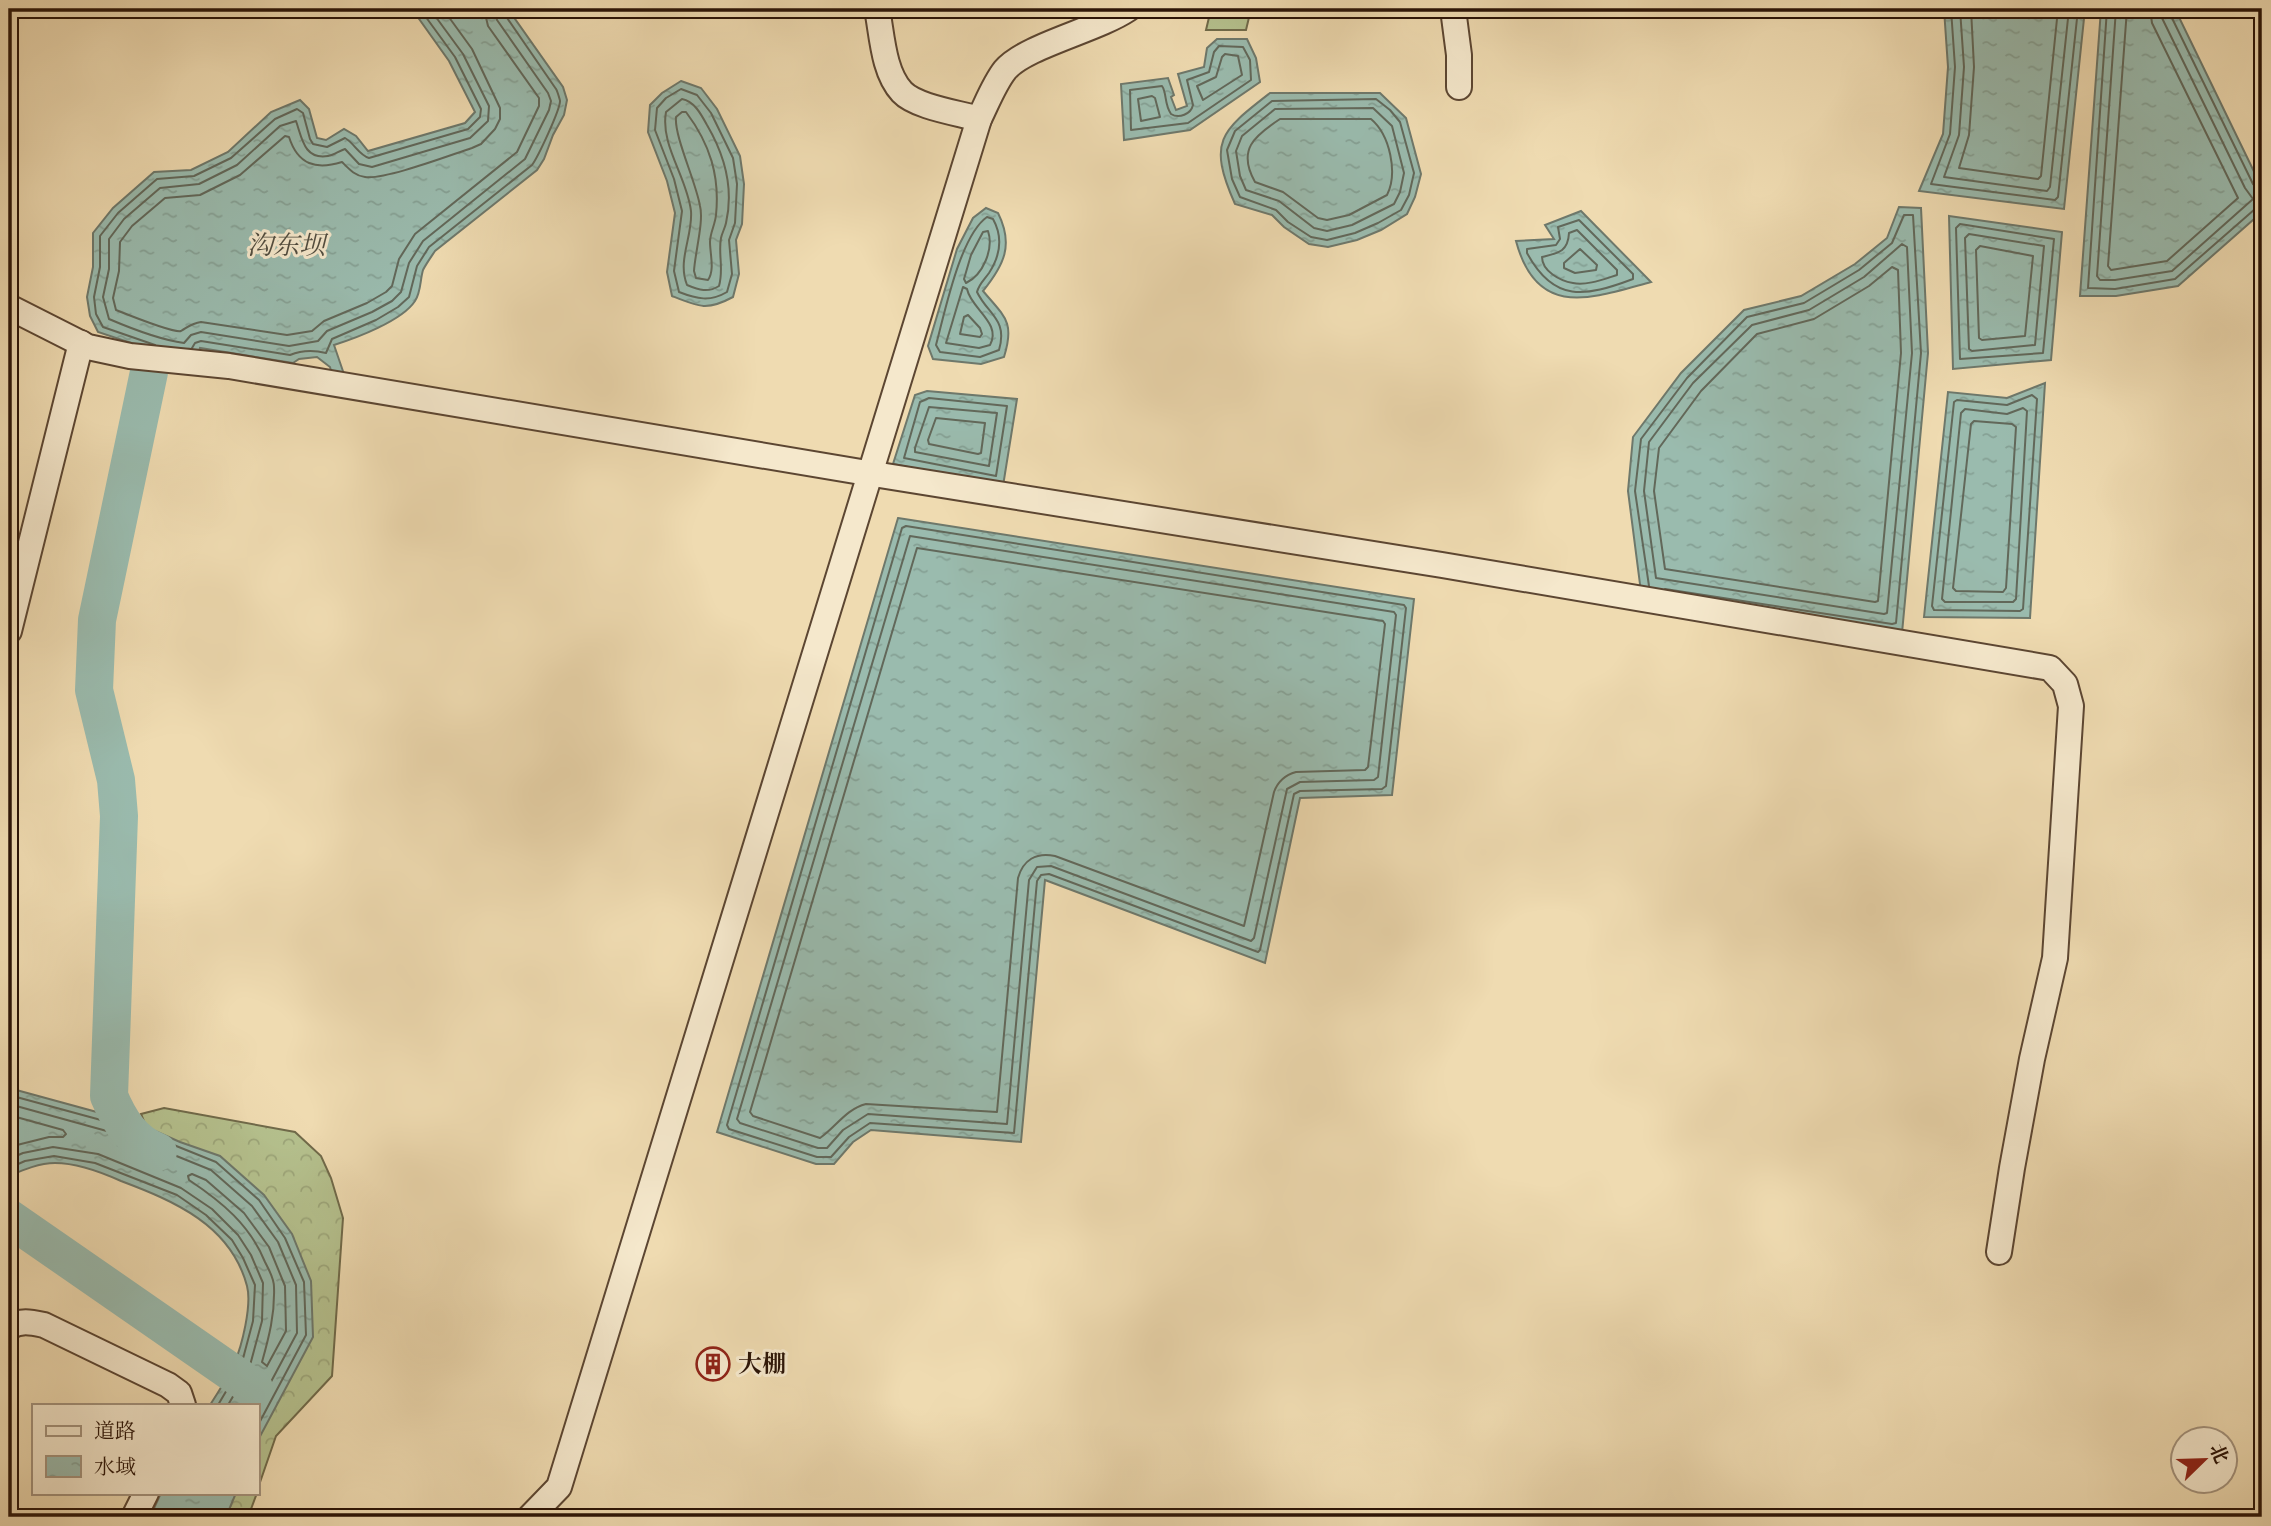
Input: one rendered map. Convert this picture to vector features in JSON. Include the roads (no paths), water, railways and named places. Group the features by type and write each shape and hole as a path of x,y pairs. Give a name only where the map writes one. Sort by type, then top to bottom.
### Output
{"street":[{"path":"877,9 886,56 902,93 925,104 979,119"},
{"path":"530,1517 559,1488 867,473 979,119 1004,71 1014,62 1113,19 1128,9"},
{"path":"1453,9 1459,55 1459,88"},
{"path":"9,307 88,347 130,356 229,366 867,473 1400,558 2050,668 2065,684 2071,706 2055,958 2032,1059 1999,1252"},
{"path":"9,631 81,343"},
{"path":"9,1327 30,1321 44,1325 168,1385 178,1393 183,1404"},
{"path":"134,1517 146,1494"}],"water":[{"name":"沟东坝","path":"412,9 508,9 563,87 567,100 564,115 537,170 435,251 423,270 418,294 409,308 378,328 334,345 345,377 333,378 330,367 317,357 299,359 293,363 200,348 197,361 154,355 152,372 149,372 152,350 98,332 90,316 87,297 93,267 93,233 113,208 154,172 191,170 228,152 271,112 300,100 309,109 317,138 326,140 344,129 356,136 368,151 465,123 475,112 449,61"},
{"path":"1944,9 2085,9 2064,209 1919,191 1943,134 1948,67"},
{"path":"2101,9 2175,9 2262,188 2262,212 2178,286 2116,296 2080,296"},
{"path":"1217,39 1247,39 1256,58 1260,82 1190,130 1124,140 1121,84 1168,78 1176,110 1187,106 1178,74 1204,67 1207,48"},
{"path":"681,81 701,88 717,109 740,156 744,184 742,224 736,240 739,274 733,297 709,306 696,305 672,296 667,272 675,213 667,181 648,132 650,105 662,93"},
{"path":"1270,93 1380,93 1406,118 1421,174 1407,214 1381,230 1357,240 1328,247 1309,244 1272,215 1235,204 1222,165 1224,139 1240,118"},
{"path":"1899,207 1921,208 1928,353 1902,633 1641,592 1628,491 1633,437 1681,373 1744,310 1801,296 1855,264 1887,238"},
{"path":"986,208 998,213 1005,235 1006,245 1001,263 983,291 1006,321 1008,336 1004,357 981,364 933,359 928,346 957,249 973,218"},
{"path":"1581,211 1651,282 1588,297 1552,293 1538,283 1525,266 1516,241 1554,239 1545,225"},
{"path":"1949,216 2062,232 2051,360 1953,369"},
{"path":"2045,383 2030,618 1924,617 1948,392 2007,398"},
{"path":"927,391 1017,399 1003,486 893,464 915,395"},
{"path":"898,518 1414,599 1392,795 1300,798 1265,963 1045,880 1021,1142 871,1130 853,1142 834,1164 816,1164 717,1132"},
{"path":"9,1088 137,1123 220,1156 264,1195 292,1234 311,1281 313,1337 259,1438 259,1404 211,1404 226,1380 240,1347 248,1294 239,1265 214,1231 198,1218 161,1197 89,1169 49,1163 9,1176"},
{"path":"161,1494 236,1494 226,1517 150,1517"}],"waterway":[{"path":"149,372 97,620 94,690 116,780 119,816 109,1096 117,1113 134,1136 158,1152"},
{"path":"9,1218 254,1388"}],"place":[{"name":"大棚","path":"713,1364"}]}
